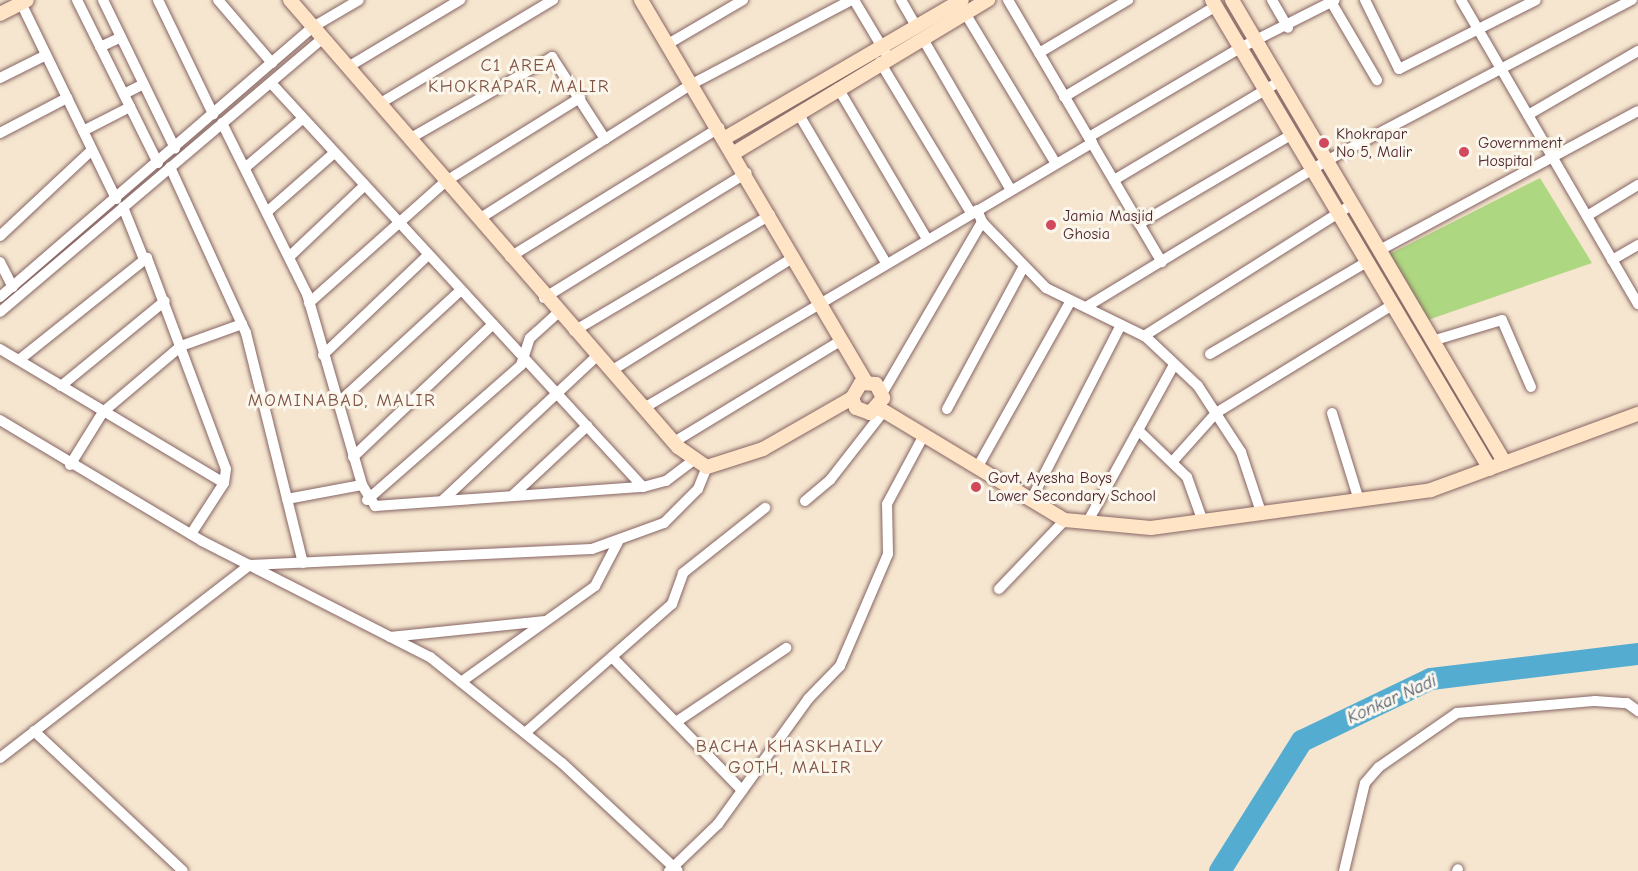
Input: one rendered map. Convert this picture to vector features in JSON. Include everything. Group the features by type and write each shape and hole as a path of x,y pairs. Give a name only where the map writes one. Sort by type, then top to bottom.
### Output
{"street":[{"path":"77,0 158,163"},
{"path":"103,0 175,148"},
{"path":"158,0 213,114"},
{"path":"218,0 272,63"},
{"path":"290,0 544,298 674,442 707,467"},
{"path":"0,312 120,203 158,163 313,27 359,0"},
{"path":"348,67 460,0"},
{"path":"380,104 554,0"},
{"path":"641,0 746,173 866,382 883,392"},
{"path":"668,44 743,0"},
{"path":"479,219 692,84 853,0 974,212 1024,266 1070,302 1144,336 1174,365 1216,413 1241,452 1261,512"},
{"path":"901,0 916,26"},
{"path":"734,153 838,88 883,55 916,26 962,4 988,0"},
{"path":"1008,0 1162,262"},
{"path":"1039,53 1128,0"},
{"path":"1232,0 1505,463"},
{"path":"1272,0 1288,28"},
{"path":"1365,0 1399,69 1480,33 1536,0"},
{"path":"1461,0 1638,304"},
{"path":"1086,308 1326,161 1503,72 1632,0"},
{"path":"644,408 1056,164 1090,140 1240,48 1256,44 1288,28 1332,1 1377,80"},
{"path":"0,14 24,2 46,55 120,203 165,301 226,469 224,483 191,534"},
{"path":"1064,97 1214,3 1490,469"},
{"path":"510,257 722,133 883,55 923,39 962,4"},
{"path":"962,4 1056,164"},
{"path":"100,47 121,37"},
{"path":"0,297 170,167 323,38"},
{"path":"923,39 1011,190"},
{"path":"1528,115 1638,51"},
{"path":"0,78 46,55"},
{"path":"410,139 552,57 604,139"},
{"path":"1114,180 1280,81"},
{"path":"271,83 301,120 524,356 643,487"},
{"path":"124,94 144,84"},
{"path":"838,88 927,239"},
{"path":"0,133 67,98"},
{"path":"309,303 446,181 580,98"},
{"path":"83,131 130,107"},
{"path":"1378,251 1554,159 1638,111"},
{"path":"798,113 886,263"},
{"path":"246,167 301,120"},
{"path":"222,123 268,211 309,303 322,356 367,500"},
{"path":"1139,224 1291,135"},
{"path":"0,236 92,150"},
{"path":"268,211 333,154"},
{"path":"170,167 242,324 303,563"},
{"path":"544,298 746,173"},
{"path":"1587,216 1638,185"},
{"path":"289,256 364,186"},
{"path":"1144,336 1351,205"},
{"path":"574,331 770,215"},
{"path":"805,501 830,480 882,410 883,392 982,222"},
{"path":"1612,260 1638,245"},
{"path":"322,356 428,255"},
{"path":"19,360 143,257"},
{"path":"611,371 794,257"},
{"path":"0,262 13,287"},
{"path":"1210,354 1367,262"},
{"path":"946,409 1024,266"},
{"path":"337,404 461,290"},
{"path":"62,386 165,301"},
{"path":"977,468 1070,302"},
{"path":"1174,460 1216,413 1392,305"},
{"path":"367,500 521,364 530,338 558,313"},
{"path":"1432,341 1502,320 1531,387"},
{"path":"69,465 103,411 181,346 242,324"},
{"path":"353,457 493,324"},
{"path":"1031,500 1121,325"},
{"path":"674,442 842,340"},
{"path":"0,349 224,483"},
{"path":"443,500 597,356"},
{"path":"1087,523 1174,365"},
{"path":"0,758 250,565 592,549 618,542 680,512 707,467 763,449 852,398 856,386 866,382"},
{"path":"852,398 860,411 882,410 1065,520 1151,528 1431,490 1638,414"},
{"path":"1332,413 1359,500"},
{"path":"0,420 69,465 191,534 430,657 525,733 674,869 718,824 808,699 840,666 888,554 887,504 924,435"},
{"path":"512,496 587,426"},
{"path":"1138,430 1174,460 1186,477 1203,522"},
{"path":"367,500 390,507 443,500 643,487 666,480 695,459"},
{"path":"287,500 362,485"},
{"path":"525,733 614,658 672,604 683,573 765,508"},
{"path":"999,589 1065,520"},
{"path":"461,682 547,621 602,578 618,542"},
{"path":"390,637 547,621"},
{"path":"676,722 786,648"},
{"path":"614,658 742,790"},
{"path":"1344,871 1365,783 1379,767 1457,713 1595,701 1627,703 1638,711"},
{"path":"34,731 168,867 183,871"}],"green space":[{"path":"1540,178 1592,263 1425,321 1386,256"}],"waterway":[{"name":"Konkar Nadi","path":"1220,871 1302,741 1431,679 1638,654"}],"place":[{"name":"Khokrapar No 5, Malir","path":"1324,143"},
{"name":"Government Hospital","path":"1464,152"},
{"name":"Jamia Masjid Ghosia","path":"1051,225"},
{"name":"Govt. Ayesha Boys Lower Secondary School","path":"976,487"}],"district":[{"name":"C1 AREA KHOKRAPAR, MALIR","path":"519,77"},
{"name":"MOMINABAD, MALIR","path":"342,401"},
{"name":"BACHA KHASKHAILY GOTH, MALIR","path":"790,758"}]}
